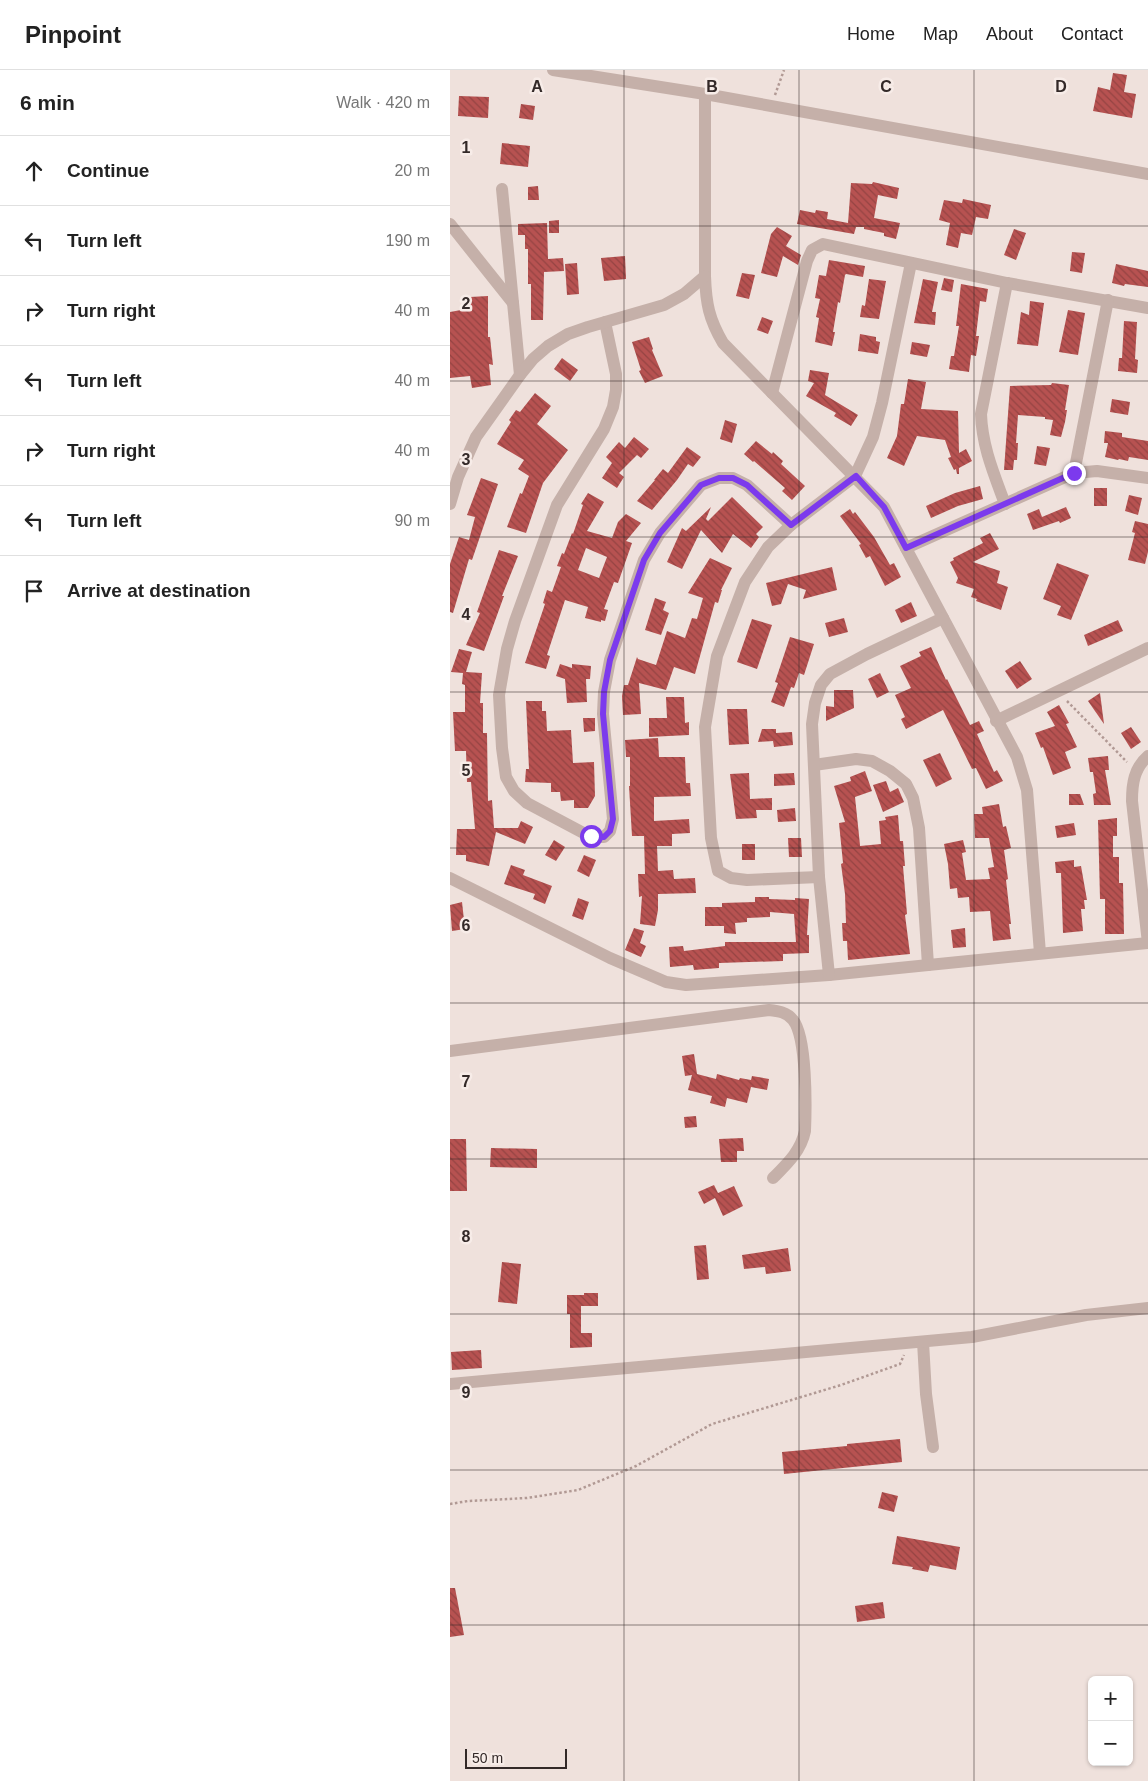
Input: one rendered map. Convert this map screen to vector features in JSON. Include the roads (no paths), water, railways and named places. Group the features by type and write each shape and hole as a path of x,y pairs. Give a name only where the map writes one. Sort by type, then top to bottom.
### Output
{"street":[{"path":"553,70 705,94 1148,174"},
{"path":"705,94 706,302 714,327 723,343 856,476 884,507 996,721 1017,757 1027,790 1040,953"},
{"path":"502,189 520,375"},
{"path":"450,224 513,303"},
{"path":"772,394 807,261 812,250 823,244 1008,283 1148,308"},
{"path":"819,877 747,880 731,878 718,871 711,838 705,727 717,656 746,582 768,547 791,525 856,476 873,437 911,263"},
{"path":"450,504 454,473 476,437 532,360 548,346 568,334 664,305 684,294 705,276"},
{"path":"1005,504 988,459 982,433 981,414 1008,283"},
{"path":"1074,473 1108,300"},
{"path":"605,322 616,374 613,407 604,430 557,505 515,621 507,649 499,695 502,748 506,776 514,791 527,803 591,836 604,837 610,831 613,819 603,714 604,692 610,660 644,560 660,533 701,485 719,478 733,478 747,485 791,525"},
{"path":"906,548 1074,473 1097,471 1148,478"},
{"path":"829,975 819,877 812,724 815,703 821,686 830,674 943,618"},
{"path":"996,721 1148,648"},
{"path":"450,878 610,958 666,982 686,985 829,975 1148,943 1132,800 1132,785 1142,761 1148,756"},
{"path":"814,765 856,759 872,761 890,771 906,784 913,798 919,828 928,965"},
{"path":"450,1051 769,1010 782,1012 792,1018 798,1027 802,1042 805,1131 803,1141 794,1157 772,1178"},
{"path":"450,1384 909,1344 999,1333 1086,1316 1148,1308"},
{"path":"923,1342 926,1394 933,1447"}]}
